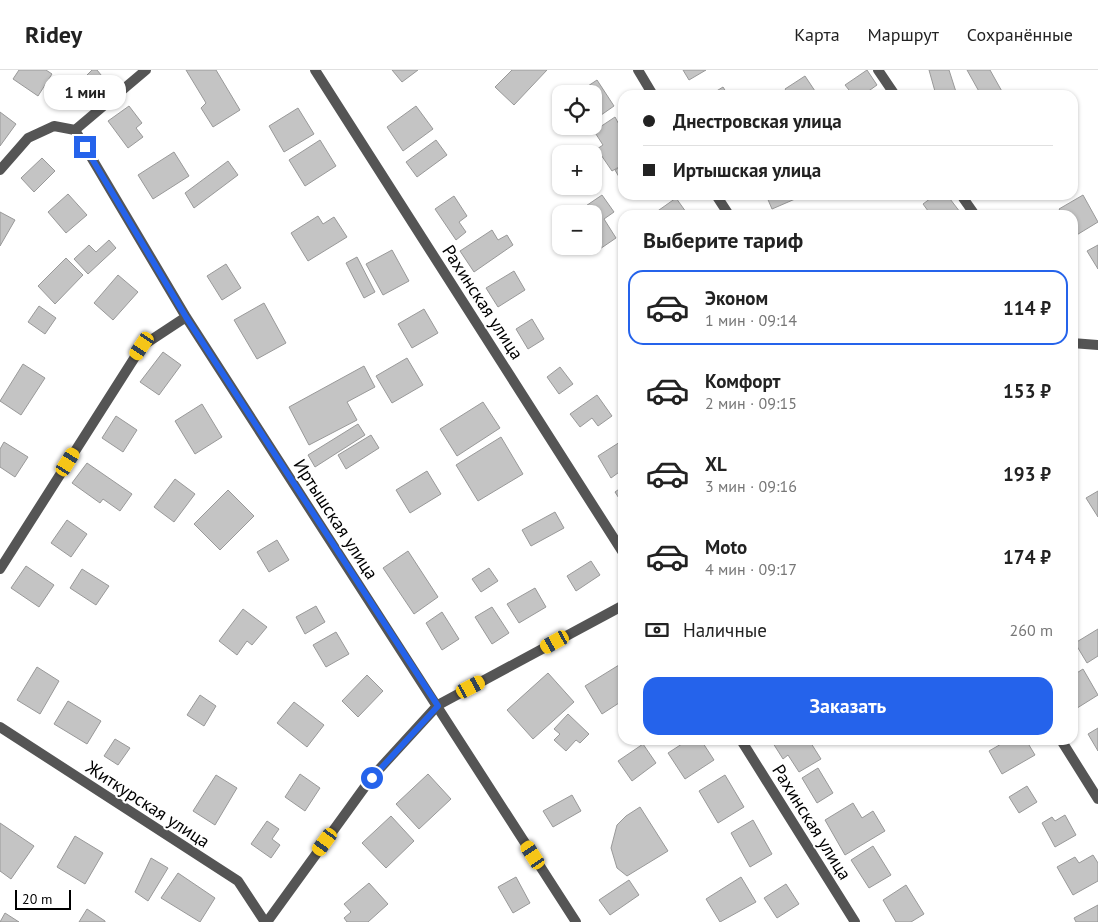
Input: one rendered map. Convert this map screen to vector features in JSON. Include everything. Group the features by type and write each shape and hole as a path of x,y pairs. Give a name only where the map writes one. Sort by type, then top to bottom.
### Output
{"street":[{"path":"0,170 28,138 54,126 75,130 146,70"},
{"name":"Рахинская улица","path":"316,70 618,545"},
{"path":"638,70 650,90"},
{"path":"878,70 892,90"},
{"name":"Иртышская улица","path":"75,130 186,317 576,922"},
{"path":"0,569 142,346 186,317"},
{"path":"1078,343 1098,345"},
{"path":"266,922 372,778 438,706 618,608"},
{"name":"Житкурская улица","path":"0,727 238,881 266,922"},
{"name":"Рахинская улица","path":"744,745 856,922"},
{"path":"1064,745 1098,799"}],"building":[{"path":"19,70 46,70 52,74 38,96 13,79"},
{"path":"92,70 97,70 106,81 94,92 83,79"},
{"path":"186,70 216,70 240,110 213,127 201,108 206,103"},
{"path":"392,70 418,70 402,82"},
{"path":"512,70 547,70 514,105 495,87"},
{"path":"683,70 706,70 689,80"},
{"path":"867,70 877,85 870,90 849,90 845,85"},
{"path":"929,70 949,70 955,90 935,90"},
{"path":"967,70 990,70 1001,90 978,90"},
{"path":"805,76 814,90 786,90"},
{"path":"597,80 600,85 590,85"},
{"path":"602,88 614,106 602,114"},
{"path":"129,106 142,123 136,128 143,137 128,148 108,121"},
{"path":"416,106 433,129 403,151 387,127"},
{"path":"298,108 314,134 284,152 269,126"},
{"path":"0,112 16,124 0,146"},
{"path":"615,117 618,123 618,167 612,171 602,156 603,145 597,135 602,135 602,126"},
{"path":"320,140 336,166 305,186 289,160"},
{"path":"436,140 447,155 417,177 406,162"},
{"path":"174,152 189,176 153,199 138,175"},
{"path":"42,158 55,171 34,192 21,178"},
{"path":"228,161 238,175 194,208 185,193"},
{"path":"68,194 87,215 66,233 48,212"},
{"path":"602,195 614,212 604,219 616,238 602,248 602,205 587,205"},
{"path":"1083,195 1098,222 1078,234 1078,210 1059,209 1074,200 1078,200"},
{"path":"454,196 467,216 459,222 466,232 456,240 435,209"},
{"path":"673,200 677,200 685,210 659,210"},
{"path":"768,200 793,200 772,209"},
{"path":"928,200 951,200 958,210 927,210 923,204"},
{"path":"0,212 15,220 0,246"},
{"path":"318,216 323,224 334,217 347,237 308,261 291,233"},
{"path":"492,230 498,240 507,235 513,245 474,272 460,251"},
{"path":"109,240 116,248 88,274 74,259 89,245 96,252"},
{"path":"1098,245 1098,269 1087,251"},
{"path":"392,250 409,281 383,295 366,264"},
{"path":"357,257 375,292 364,298 346,263"},
{"path":"66,258 83,275 55,304 38,286"},
{"path":"226,264 241,288 222,300 207,276"},
{"path":"514,271 525,290 498,307 486,288"},
{"path":"118,275 138,292 113,320 94,303"},
{"path":"264,303 286,343 257,359 234,320"},
{"path":"39,306 56,318 45,334 28,322"},
{"path":"424,309 438,333 412,348 398,324"},
{"path":"532,319 544,339 528,349 516,329"},
{"path":"163,352 181,365 159,395 140,382"},
{"path":"407,358 423,385 392,403 376,376"},
{"path":"23,364 45,378 21,415 0,401"},
{"path":"364,366 375,387 347,402 357,420 309,445 289,407"},
{"path":"560,367 573,384 559,394 547,377"},
{"path":"597,395 612,416 598,426 592,418 580,427 570,414"},
{"path":"483,402 500,428 457,456 440,429"},
{"path":"202,404 222,437 195,454 175,421"},
{"path":"116,416 137,430 123,452 102,438"},
{"path":"358,424 365,435 315,467 308,455"},
{"path":"371,435 379,448 346,469 338,455"},
{"path":"501,437 523,474 478,501 456,465"},
{"path":"4,442 28,457 15,477 0,467 0,449"},
{"path":"618,443 618,473 611,478 598,456"},
{"path":"87,463 132,494 120,511 103,499 100,503 72,483"},
{"path":"427,471 441,494 410,513 396,490"},
{"path":"175,479 195,494 174,522 154,507"},
{"path":"228,490 254,516 220,550 194,524"},
{"path":"1098,491 1098,517 1086,498"},
{"path":"555,512 564,528 531,546 522,530"},
{"path":"67,520 87,534 71,557 51,543"},
{"path":"277,540 289,560 269,572 257,552"},
{"path":"408,551 438,597 414,614 383,568"},
{"path":"591,561 600,575 576,591 567,576"},
{"path":"26,566 54,585 39,607 11,588"},
{"path":"489,568 498,581 481,592 472,579"},
{"path":"82,569 109,586 96,605 70,588"},
{"path":"535,588 546,607 519,623 507,604"},
{"path":"316,606 325,622 305,634 296,617"},
{"path":"492,607 509,633 492,644 475,617"},
{"path":"243,609 267,627 252,645 247,641 237,655 219,641"},
{"path":"442,612 459,639 442,650 426,623"},
{"path":"1098,629 1098,656 1087,663 1078,648 1078,641"},
{"path":"336,632 349,654 326,667 313,645"},
{"path":"618,666 618,704 602,714 585,686"},
{"path":"37,667 59,681 40,714 17,700"},
{"path":"1083,669 1098,695 1078,708 1078,672"},
{"path":"548,673 574,702 533,739 507,710"},
{"path":"367,675 383,691 358,717 342,701"},
{"path":"200,695 216,706 204,726 187,715"},
{"path":"68,701 101,721 87,744 54,724"},
{"path":"294,702 324,725 307,747 277,723"},
{"path":"568,714 589,734 580,743 576,740 566,751 554,740 560,734 554,729"},
{"path":"1098,728 1098,751 1088,734"},
{"path":"115,739 130,748 118,765 104,756"},
{"path":"644,745 656,763 632,781 618,761"},
{"path":"680,745 704,745 714,760 685,779 668,753"},
{"path":"774,745 812,745 821,759 799,772 788,755 783,759"},
{"path":"999,745 1029,745 1035,755 1002,774 989,751"},
{"path":"818,768 833,793 817,803 802,778"},
{"path":"300,774 320,788 305,811 285,797"},
{"path":"428,774 451,799 419,829 396,804"},
{"path":"216,775 237,788 215,825 193,811"},
{"path":"725,775 744,807 718,823 699,791"},
{"path":"1027,786 1037,802 1019,813 1009,797"},
{"path":"572,795 581,811 553,827 543,811"},
{"path":"853,803 862,818 873,811 885,831 845,855 825,820"},
{"path":"640,807 668,851 627,876 617,868 611,848 617,825 626,816"},
{"path":"1065,815 1076,835 1055,847 1042,823 1052,817 1055,821"},
{"path":"391,816 414,841 386,868 362,843"},
{"path":"753,820 772,854 750,867 731,833"},
{"path":"267,821 279,829 272,839 280,845 271,858 251,844"},
{"path":"0,823 34,846 11,879 0,871"},
{"path":"75,836 103,853 85,884 57,867"},
{"path":"873,846 891,875 869,888 851,860"},
{"path":"1093,855 1098,863 1098,881 1073,895 1057,867 1075,857 1079,863"},
{"path":"151,858 168,868 148,901 135,892"},
{"path":"178,873 215,898 200,922 161,898"},
{"path":"516,877 530,903 513,913 498,887"},
{"path":"741,877 756,902 720,922 706,899"},
{"path":"629,880 639,895 610,915 599,900"},
{"path":"369,883 388,904 368,922 347,922 344,918 351,912 344,904"},
{"path":"786,884 799,904 777,918 764,898"},
{"path":"906,885 924,914 911,922 896,922 883,900"},
{"path":"1098,905 1098,922 1076,922 1074,918"},
{"path":"87,909 105,921 105,922 79,922"},
{"path":"5,913 19,922 0,922"}],"route":[{"path":"85,147 186,317 438,706 372,778"}]}
